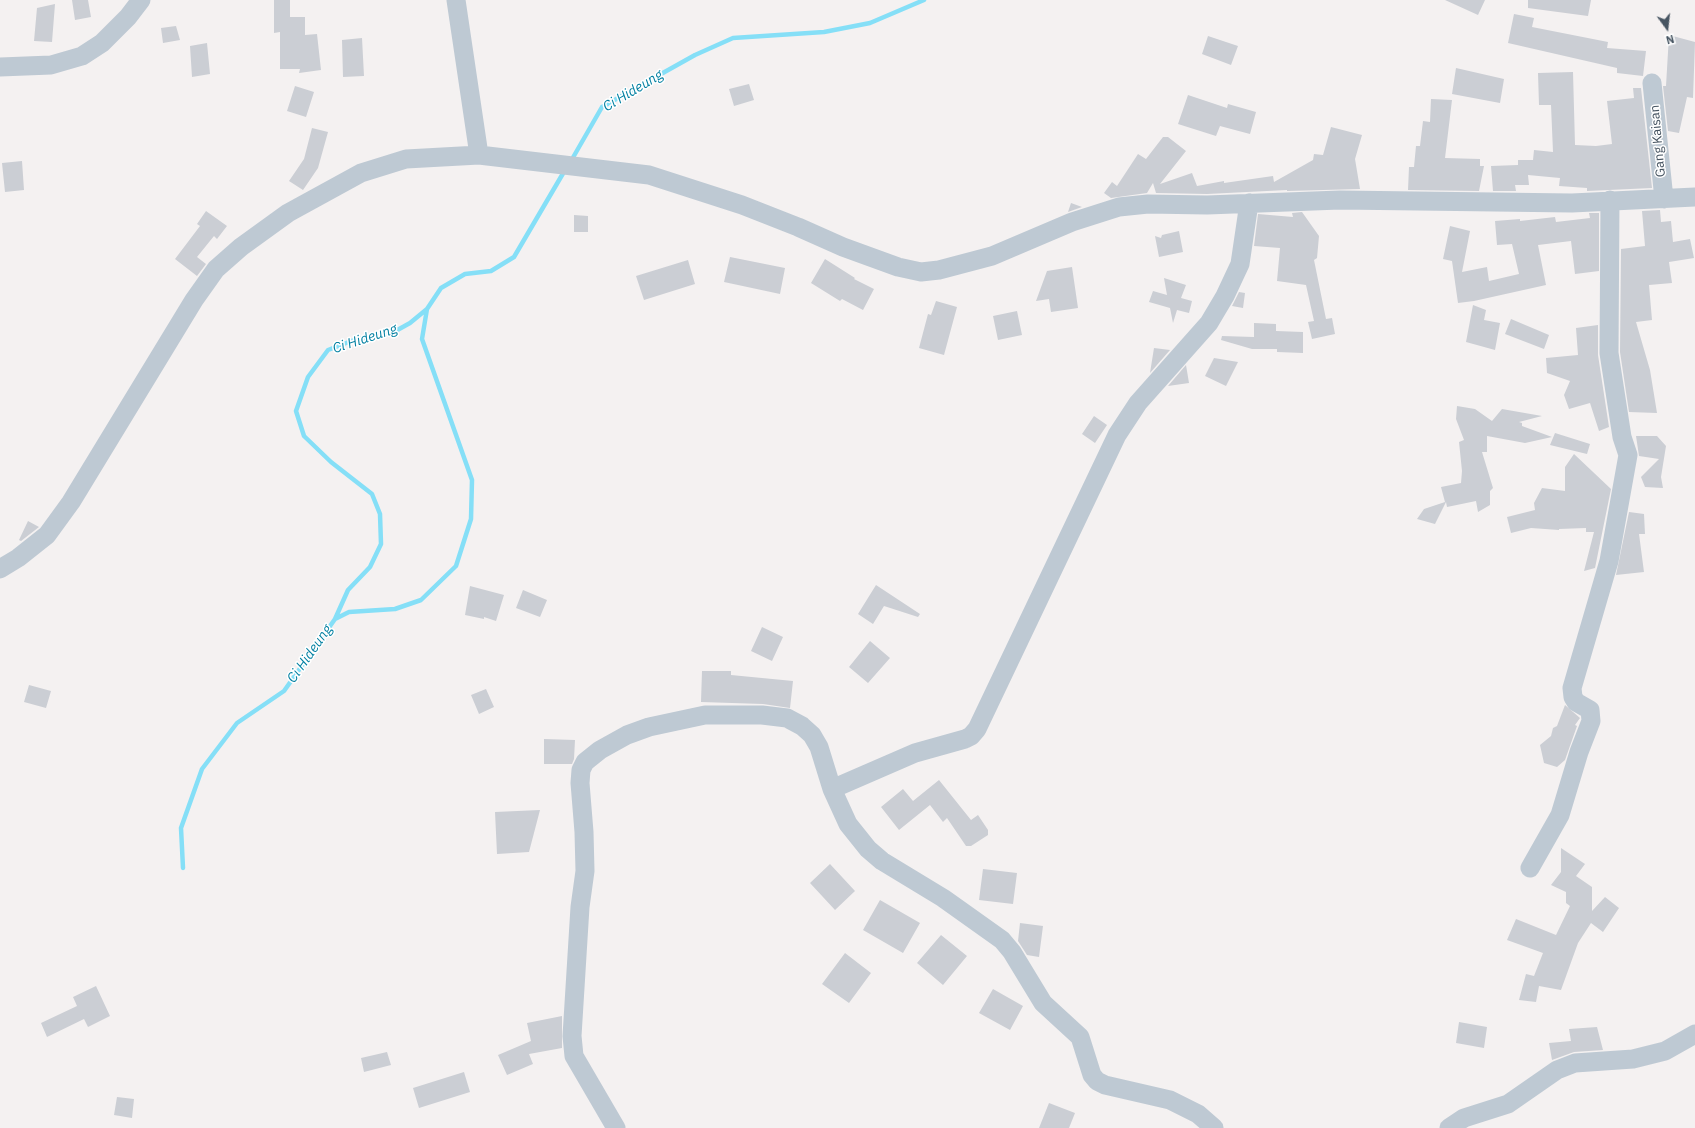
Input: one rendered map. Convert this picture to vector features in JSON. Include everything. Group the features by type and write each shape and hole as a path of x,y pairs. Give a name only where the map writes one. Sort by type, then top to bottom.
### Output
{"street":[{"path":"0,67 51,65 82,56 102,43 128,17 140,0"},
{"path":"456,0 479,155"},
{"name":"Gang Kaisan","path":"1652,83 1664,199"},
{"path":"0,569 18,558 47,535 51,530 71,502 194,300 216,269 241,247 288,213 361,173 406,159 479,155 649,174 742,205 891,264 921,272 939,270 992,256 1072,222 1119,207 1148,204 1207,205 1340,200 1572,203 1695,197"},
{"path":"1530,868 1560,815 1579,752 1591,721 1590,710 1576,702 1573,697 1572,688 1609,561 1620,492 1628,456 1622,437 1609,353 1610,200"},
{"path":"832,789 915,753 965,739 971,736 977,729 1117,435 1138,403 1209,322 1225,296 1240,264 1249,203"},
{"path":"616,1128 574,1056 572,1036 580,907 585,870 580,783 581,770 585,762 600,750 626,735 649,727 705,715 762,715 787,718 802,726 812,735 819,747 832,789 848,824 868,849 882,861 943,898 1002,940 1012,952 1043,1003 1080,1037 1092,1075 1097,1081 1105,1085 1176,1102 1198,1114 1214,1128"},
{"path":"1449,1128 1464,1118 1508,1104 1557,1070 1575,1063 1634,1059 1665,1051 1695,1034"}],"building":[{"path":"72,0 88,0 91,17 75,20"},
{"path":"274,0 290,0 290,17 305,17 305,35 317,34 321,70 299,73 300,69 280,69 280,32 274,33"},
{"path":"1445,0 1485,0 1478,15"},
{"path":"1528,0 1591,0 1588,16 1528,8"},
{"path":"55,4 52,42 34,41 37,8"},
{"path":"1514,14 1534,18 1532,27 1608,42 1607,48 1646,51 1643,76 1617,73 1617,68 1508,43"},
{"path":"176,26 180,40 163,43 161,28"},
{"path":"1669,35 1695,42 1693,98 1687,97 1679,133 1668,131 1663,86 1666,86"},
{"path":"1208,36 1238,46 1231,65 1202,54"},
{"path":"362,38 364,76 343,77 342,40"},
{"path":"207,43 210,74 192,77 190,46"},
{"path":"1456,68 1504,79 1500,103 1452,94"},
{"path":"1573,72 1575,145 1596,146 1612,144 1607,101 1634,98 1633,88 1641,88 1652,188 1587,191 1587,188 1559,186 1560,178 1528,175 1529,185 1515,185 1516,191 1493,191 1491,166 1518,165 1518,160 1533,160 1534,150 1553,152 1551,105 1539,105 1538,73"},
{"path":"749,84 754,100 734,106 729,89"},
{"path":"295,86 314,92 306,117 287,111"},
{"path":"1188,95 1227,108 1228,104 1256,112 1250,134 1220,126 1216,136 1178,124"},
{"path":"1431,99 1452,100 1445,158 1480,159 1480,166 1484,166 1479,191 1408,190 1409,167 1414,167 1416,146 1420,146 1423,121 1430,122"},
{"path":"1331,127 1362,135 1355,159 1360,189 1287,190 1207,194 1156,193 1153,183 1147,193 1111,198 1104,193 1112,182 1117,186 1138,154 1146,159 1163,137 1168,137 1186,151 1160,184 1192,173 1197,186 1224,181 1224,183 1273,176 1274,182 1313,160 1314,154 1323,155"},
{"path":"312,128 328,132 318,168 303,190 289,181 304,159"},
{"path":"22,161 24,190 5,192 2,163"},
{"path":"1071,203 1082,207 1068,212"},
{"path":"1660,210 1661,222 1671,221 1673,242 1690,239 1694,258 1669,262 1672,283 1649,285 1652,320 1636,322 1650,370 1657,413 1629,412 1620,352 1621,249 1645,246 1642,211"},
{"path":"206,211 227,226 217,239 214,236 197,257 206,264 197,276 175,259 200,226 197,224"},
{"path":"1302,212 1319,236 1317,258 1314,260 1326,319 1332,318 1335,334 1312,339 1308,322 1314,321 1306,285 1277,281 1280,248 1254,246 1258,214 1293,217 1292,213"},
{"path":"1589,213 1599,213 1599,271 1575,274 1571,241 1538,245 1546,285 1474,301 1458,303 1452,261 1443,259 1450,226 1470,231 1462,272 1487,267 1489,281 1519,274 1512,244 1497,245 1495,221 1520,219 1520,221 1555,217 1556,222 1590,218"},
{"path":"574,215 588,216 588,232 574,232"},
{"path":"1179,231 1183,252 1159,257 1155,236 1161,238 1162,235"},
{"path":"730,257 785,268 780,294 724,282"},
{"path":"825,259 855,278 854,279 874,289 863,310 842,299 840,301 811,283"},
{"path":"688,260 695,284 644,300 636,276"},
{"path":"1072,267 1078,308 1051,312 1049,299 1036,301 1047,271"},
{"path":"1164,278 1186,285 1181,298 1192,301 1189,313 1177,310 1173,323 1170,308 1149,302 1153,291 1167,295"},
{"path":"1239,292 1245,293 1243,308 1232,306"},
{"path":"936,301 957,307 944,355 919,348 928,314 931,315"},
{"path":"1473,305 1486,310 1484,320 1500,323 1495,350 1466,342"},
{"path":"1017,311 1022,335 998,340 993,316"},
{"path":"1511,319 1549,335 1544,349 1505,334"},
{"path":"1254,323 1276,324 1276,331 1303,332 1303,353 1277,352 1277,349 1252,349 1221,340 1222,336 1254,337"},
{"path":"1598,325 1598,355 1609,427 1599,431 1590,403 1569,409 1564,395 1570,381 1547,373 1546,358 1578,355 1576,328"},
{"path":"1154,348 1170,350 1150,373"},
{"path":"1214,358 1238,362 1226,386 1205,376"},
{"path":"1186,365 1189,383 1168,386"},
{"path":"1457,406 1475,409 1492,421 1502,409 1542,416 1519,422 1522,423 1522,426 1552,437 1525,443 1487,436 1487,452 1482,452 1493,488 1490,491 1490,505 1478,512 1476,501 1447,507 1446,502 1435,524 1417,519 1424,509 1445,502 1441,487 1461,483 1462,471 1459,442 1464,440 1456,419"},
{"path":"1094,416 1107,425 1095,443 1082,434"},
{"path":"1555,433 1590,444 1587,454 1550,445"},
{"path":"1636,436 1657,436 1666,446 1661,477 1663,488 1645,487 1641,477 1659,459 1639,456"},
{"path":"1574,454 1611,489 1595,568 1584,571 1594,532 1586,532 1586,528 1559,530 1531,528 1511,533 1507,517 1535,510 1534,503 1542,488 1565,491 1565,467"},
{"path":"1629,512 1644,514 1645,534 1639,534 1644,572 1616,575"},
{"path":"28,521 39,527 21,541 19,540"},
{"path":"876,585 920,614 918,617 884,606 873,624 858,614"},
{"path":"470,586 504,595 496,621 484,617 484,619 465,615"},
{"path":"523,590 547,600 540,617 516,608"},
{"path":"762,627 783,637 772,661 751,651"},
{"path":"870,641 890,658 868,683 849,667"},
{"path":"702,671 731,671 731,675 793,681 790,708 763,704 701,702"},
{"path":"29,685 51,691 46,708 24,702"},
{"path":"486,689 494,707 479,714 471,695"},
{"path":"1565,705 1580,718 1575,725 1577,726 1565,760 1557,767 1544,763 1540,745 1551,736 1553,728 1557,726"},
{"path":"544,739 575,740 574,759 572,764 544,764"},
{"path":"939,780 971,820 978,815 988,830 988,835 971,846 966,846 947,818 943,822 930,805 899,830 881,807 903,789 913,801"},
{"path":"540,810 529,852 497,854 495,812"},
{"path":"1561,848 1585,864 1576,876 1592,887 1592,911 1605,897 1619,908 1603,932 1591,923 1578,943 1561,990 1539,986 1536,1002 1519,1000 1526,974 1534,976 1543,953 1507,940 1516,919 1556,935 1570,906 1566,903 1566,892 1551,885 1561,872"},
{"path":"830,864 855,891 835,910 810,883"},
{"path":"983,869 1017,873 1013,904 979,900"},
{"path":"880,900 920,923 903,953 863,930"},
{"path":"1020,923 1043,926 1039,957 1027,955 1018,941"},
{"path":"941,935 967,956 943,985 917,963"},
{"path":"845,953 871,973 849,1003 822,984"},
{"path":"96,986 110,1016 88,1027 84,1019 47,1037 41,1023 77,1006 73,997"},
{"path":"993,989 1023,1006 1010,1030 979,1013"},
{"path":"562,1016 562,1048 529,1054 533,1064 507,1075 498,1055 531,1041 527,1023"},
{"path":"1459,1022 1487,1027 1484,1048 1456,1043"},
{"path":"1597,1027 1603,1050 1574,1052 1552,1060 1549,1043 1571,1041 1569,1029"},
{"path":"387,1052 391,1065 364,1072 361,1058"},
{"path":"464,1072 470,1092 419,1108 413,1088"},
{"path":"117,1097 134,1099 132,1118 114,1115"},
{"path":"1049,1103 1075,1113 1069,1128 1039,1128"}],"waterway":[{"name":"Ci Hideung","path":"571,161 602,107 695,55 733,38 824,32 870,23 924,0"},
{"name":"Ci Hideung","path":"183,868 181,828 202,769 237,723 284,691 335,619 348,590 370,567 381,544 380,514 372,494 331,462 304,436 296,411 308,377 328,350 354,340 392,333 410,323 427,309 441,288 465,274 491,271 514,257 565,170"},
{"path":"335,619 349,612 395,609 421,600 456,566 471,519 472,480 422,339 427,309"}]}
